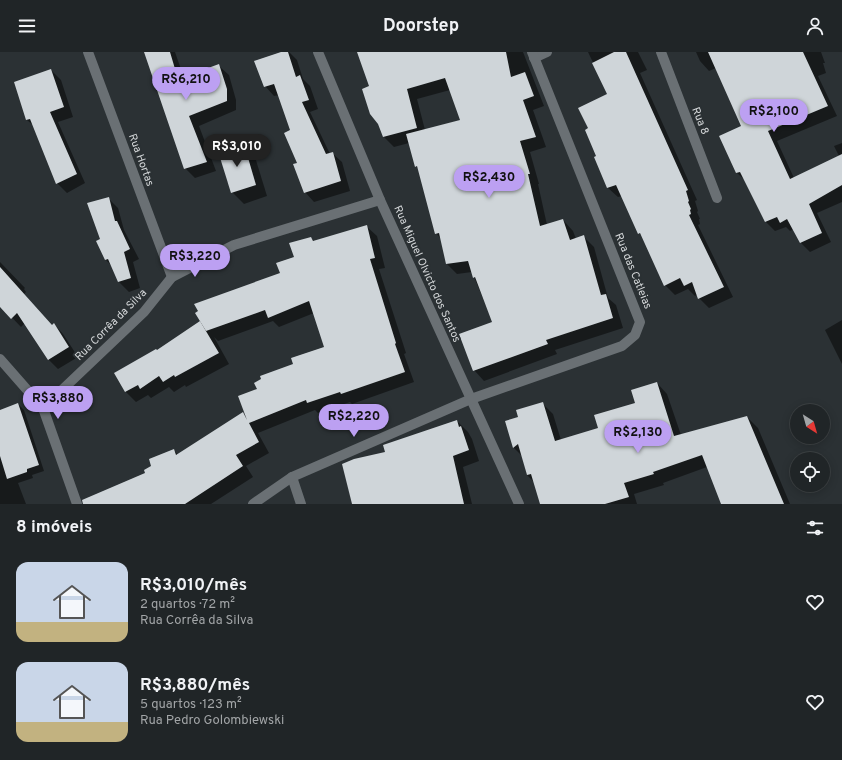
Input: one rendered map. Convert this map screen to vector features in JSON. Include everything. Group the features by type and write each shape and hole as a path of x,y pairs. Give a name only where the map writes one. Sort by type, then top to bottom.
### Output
{"street":[{"name":"Rua Hortas","path":"88,52 172,277"},
{"name":"Rua Miguel Olvicto dos Santos","path":"318,52 380,200 519,504"},
{"path":"533,55 547,52"},
{"name":"Rua 8","path":"661,52 717,198"},
{"name":"Rua das Catleias","path":"252,504 292,477 471,399 622,346 635,334 640,322 533,55"},
{"name":"Rua Corrêa da Silva","path":"43,408 144,312 172,277 234,245 380,200"},
{"path":"0,359 43,408 77,504"},
{"path":"292,477 301,504"}],"building":[{"path":"144,52 170,52 178,79 219,64 227,89 227,101 189,116 207,162 184,169"},
{"path":"281,52 288,52 296,77 300,75 309,100 302,102 326,154 333,152 341,181 304,193 293,164 297,163 284,133 290,130 274,84 264,87 254,61"},
{"path":"357,52 506,52 511,77 525,72 534,96 523,100 536,137 520,141 530,174 528,174 540,226 563,219 570,240 584,235 601,295 606,294 613,318 546,340 548,344 473,371 459,334 492,322 475,277 473,278 468,261 446,264 439,233 435,234 417,166 415,167 406,134 460,120 445,78 407,89 417,128 383,137 378,124 370,114 362,89 369,86"},
{"path":"614,52 626,52 688,190 686,191 691,209 691,214 689,215 724,287 698,299 692,282 684,286 680,278 664,286 616,185 607,188 594,157 596,156 585,130 588,128 578,108 607,94 592,63"},
{"path":"708,52 803,52 828,106 768,131 790,179 842,154 842,185 809,204 822,233 800,243 787,219 780,223 777,217 765,222 740,172 736,173 719,136 741,126"},
{"path":"51,69 64,107 50,112 77,174 56,184 30,119 26,120 14,82"},
{"path":"244,144 256,185 231,193 218,151"},
{"path":"109,197 115,221 117,221 130,249 124,252 131,278 118,282 108,259 105,260 96,241 100,239 87,203"},
{"path":"367,225 375,258 370,259 396,343 395,344 405,372 341,394 340,392 307,403 306,400 249,423 259,442 236,455 243,466 185,504 83,504 82,500 145,473 144,470 151,466 149,459 174,449 176,455 243,412 247,420 238,396 257,389 254,383 261,379 260,376 293,364 291,358 324,347 309,301 268,318 265,310 206,331 195,313 198,311 194,304 280,273 276,263 294,257 289,243 311,237 313,241"},
{"path":"0,267 52,325 54,323 69,347 48,360 17,313 11,319 0,307"},
{"path":"200,321 219,353 163,382 159,376 140,389 138,385 125,392 114,373 156,349 157,350"},
{"path":"657,382 674,436 747,416 784,504 721,504 702,455 653,472 654,474 624,483 629,497 605,504 540,504 531,474 527,475 518,444 513,448 505,421 518,417 516,410 543,402 555,441 598,428 594,415 635,403 631,390"},
{"path":"18,403 39,465 27,469 27,472 7,479 0,456 0,410"},
{"path":"457,420 459,427 461,426 469,450 453,456 464,504 352,504 342,464 354,459 385,452 383,445"}]}
